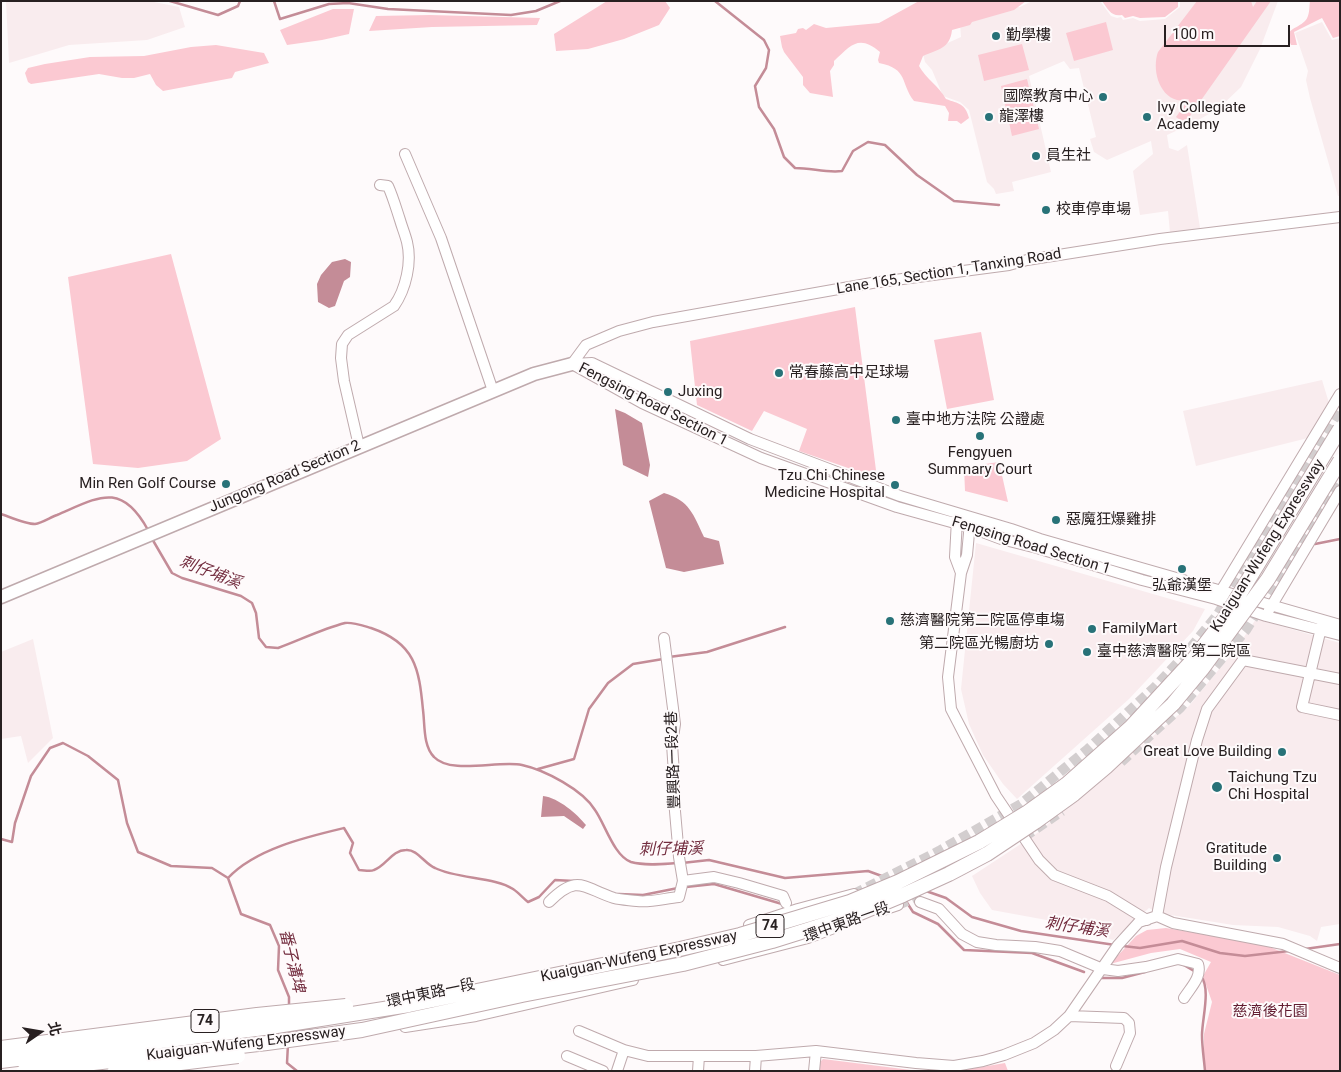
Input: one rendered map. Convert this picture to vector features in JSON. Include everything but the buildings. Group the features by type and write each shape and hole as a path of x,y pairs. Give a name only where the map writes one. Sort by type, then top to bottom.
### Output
{"highway":[{"name":"Kuaiguan-Wufeng Expressway","path":"1,1061 264,1028 410,1005 740,935 850,902 898,882 979,842 1067,784 1098,758 1156,701 1192,661 1225,618 1340,429"},
{"name":"Kuaiguan-Wufeng Expressway","path":"24,1071 362,1030 522,995 683,964 772,941 855,914 949,874 986,854 1074,794 1173,704 1202,669 1268,579 1340,462"},
{"name":"74","path":"1,1048 358,1004 410,1005"},
{"name":"74","path":"115,1071 277,1050 317,1043 362,1030"}],"main road":[{"name":"Jungong Road Section 2","path":"1,597 493,390 534,374 572,364"}],"street":[{"path":"405,154 440,238 493,390"},
{"path":"359,446 342,366 342,344 348,335 394,306 406,281 408,264 408,243 392,195 388,186 380,185"},
{"name":"Lane 165, Section 1, Tanxing Road","path":"572,364 586,344 619,331 653,322 872,283 1009,265 1027,260 1160,239 1340,217"},
{"name":"Fengsing Road Section 1","path":"572,364 642,403 761,458 897,507 1040,539 1219,594 1271,605 1322,625 1340,635"},
{"path":"1219,594 1340,394"},
{"path":"1266,616 1340,491"},
{"path":"957,519 955,557 961,573"},
{"path":"970,522 967,555 961,573 948,677 951,709 996,796 1039,860 1054,875 1108,896 1152,918 1283,944 1340,968"},
{"name":"Fengsing Road Section 1","path":"1219,594 1266,616 1322,625 1340,625"},
{"path":"1322,625 1302,707 1340,715"},
{"name":"豐興路一段2巷","path":"664,638 675,724 672,744 674,800 683,881"},
{"path":"1152,918 1197,740 1207,709 1243,660 1340,679"},
{"path":"549,902 559,892 571,886 584,884 615,898 640,902 679,897 683,881 714,877 783,896 786,903"},
{"name":"環中東路一段","path":"1,1054 140,1034 312,1016 386,1003 732,931 798,909 854,894"},
{"path":"920,902 938,909 962,934 976,942 1060,951 1102,969 1118,971 1146,967 1178,959 1198,964 1200,970 1198,977 1184,998"},
{"name":"環中東路一段","path":"57,1071 177,1059 366,1034 476,1016 744,956 808,938 898,905"},
{"path":"579,1030 624,1050 648,1056 756,1056 816,1051 954,1066 1004,1055 1034,1043 1054,1030 1069,1016 1118,945 1139,922 1152,918"},
{"path":"386,1003 391,1029"},
{"path":"1069,1016 1124,1018 1129,1023 1130,1033 1116,1066"},
{"path":"617,1071 624,1050"},
{"path":"814,1071 816,1051"},
{"path":"567,1056 603,1071"},
{"path":"698,1071 699,1056"},
{"path":"755,1071 756,1056"}],"shaded area":[{"path":"6,1 149,1 179,7 185,27 147,40 69,45 9,63"},
{"name":"Ivy Collegiate Academy","path":"1032,1 1100,1 1111,16 1121,17 1123,20 1133,18 1140,21 1165,19 1180,7 1180,1 1278,1 1260,49 1241,87 1218,109 1167,135 1169,148 1178,151 1187,145 1200,228 1170,233 1168,211 1140,215 1133,171 1153,154 1151,141 1107,160 1094,152 1090,139 1096,137 1079,68 1070,69 1064,61 1029,76 1051,172 1012,182 1014,191 996,194 987,182 969,110 960,102 943,96 932,70 925,62 923,54 961,37 960,23 1012,7 1020,7"},
{"path":"1322,22 1332,40 1340,38 1340,196 1338,196 1310,98 1306,80 1308,71 1295,33"},
{"path":"345,259 351,262 350,277 344,281 335,306 329,308 318,302 317,284 321,275 332,262"},
{"path":"1322,380 1329,403 1308,438 1196,466 1183,411"},
{"path":"615,409 642,423 650,465 648,477 623,465"},
{"path":"664,493 680,500 690,509 704,537 719,541 724,564 684,572 666,568 649,501"},
{"path":"976,543 1205,609 1193,631 1129,699 1017,799 1003,784 983,755 969,724 961,689"},
{"name":"Taichung Tzu Chi Hospital","path":"1256,619 1340,643 1340,924 1321,927 1317,941 1310,936 1278,927 1233,925 1158,913 1149,908 1113,940 1052,921 992,910 980,893 972,876 1036,834 1189,706 1238,646"},
{"path":"33,639 53,738 28,763 21,736 1,739 1,652"},
{"path":"543,796 561,803 586,825 583,829 564,816 541,817"}],"green space":[{"path":"607,1 665,1 670,8 659,25 624,39 588,49 556,51 554,34"},
{"path":"919,1 1026,1 1014,10 952,30 946,45 923,56 919,66 925,75 946,99 966,109 969,118 961,124 957,121 948,121 949,113 945,106 914,101 900,73 889,66 879,63 880,52 873,47 861,43 850,46 834,61 830,71 833,97 810,93 803,85 803,77 782,47 780,36 796,33 798,29 803,28 806,30 814,24 826,28 879,23"},
{"path":"1102,1 1178,1 1178,7 1165,17 1140,18 1133,16 1125,18 1122,15 1112,14"},
{"path":"1197,1 1251,1 1253,7 1257,1 1271,1 1185,123 1176,117 1189,99 1177,100 1165,93 1156,73 1156,58 1158,52"},
{"path":"1310,1 1340,1 1340,36 1333,38 1322,18 1294,32 1297,45 1291,45 1289,39 1290,32 1307,19"},
{"path":"333,9 354,9 349,34 287,45 280,30"},
{"path":"430,15 540,18 537,25 432,27 369,31 376,16"},
{"path":"1106,22 1113,50 1074,61 1066,33"},
{"path":"1022,44 1029,70 984,81 978,55"},
{"path":"216,45 264,53 269,63 235,72 232,78 163,91 156,85 150,74 134,78 122,78 99,74 31,84 28,82 25,73 28,68 90,57 144,56 191,47"},
{"path":"1027,79 1039,129 1012,136 1001,86"},
{"path":"171,254 221,439 187,461 138,468 93,464 68,277"},
{"name":"常春藤高中足球場","path":"855,307 877,478 799,451 807,429 764,411 752,431 697,405 690,341"},
{"path":"981,332 994,400 947,409 934,340"},
{"path":"999,462 1008,502 965,491 964,467"},
{"name":"慈濟後花園","path":"1166,928 1262,944 1340,975 1340,1071 1204,1071 1204,1034 1212,1002 1203,976 1211,962 1180,949 1151,953 1110,964 1136,936 1147,930"},
{"path":"823,1059 919,1071 817,1071 818,1064"},
{"path":"1005,1063 1008,1071 944,1071 976,1068"}],"waterway":[{"path":"170,1 218,15 238,6 240,1"},
{"path":"274,1 280,19 329,4 348,3 388,9 511,15 536,11 560,1"},
{"path":"715,1 764,40 769,50 766,68 755,86 759,107 774,129 784,157 795,168 842,171 853,151 868,142 885,145 917,175 954,201 999,205"},
{"name":"刺仔埔溪","path":"1,514 35,524 85,503 108,497 128,504 148,530"},
{"name":"刺仔埔溪","path":"151,537 172,573 182,578 241,596 252,603 256,613 259,638 266,647 278,648 319,631 345,623 362,625 386,634 406,649 412,659 419,682 426,741 434,757 452,765 512,764 541,771 563,782 582,795 599,816 615,847 625,859 642,864 676,863"},
{"path":"1315,544 1340,539"},
{"path":"669,657 707,652 785,627"},
{"path":"538,769 574,759 589,709 608,683 633,664 663,659"},
{"name":"番子溝埤","path":"1,839 12,842 15,823 31,776 50,748 63,743 88,756 118,780 127,823 138,852 171,866 212,868 228,878 241,914 270,925 279,946 278,970 289,997 289,1006"},
{"path":"228,878 252,859 267,852 298,840 344,828 353,843 350,853 359,870 374,870 393,855 401,851 410,850 431,866 444,872 505,885 528,902 539,897 555,880 574,881"},
{"name":"刺仔埔溪","path":"682,863 709,860 785,878 868,871 890,879"},
{"path":"686,887 714,884 782,904"},
{"path":"619,894 643,895 678,888"},
{"name":"刺仔埔溪","path":"926,891 946,898 972,917 1021,931 1115,945"},
{"path":"904,898 913,912 938,924 964,950 1032,953 1084,972"},
{"name":"刺仔埔溪","path":"1123,946 1140,948 1182,941 1220,953 1245,956 1289,951"},
{"name":"刺仔埔溪","path":"1305,949 1340,944"},
{"path":"1182,964 1194,971"},
{"path":"1100,978 1122,978 1145,972"},
{"path":"1201,976 1206,996 1202,1035 1205,1071"},
{"name":"番子溝埤","path":"288,1044 287,1063 297,1071"}],"tunnel":[{"path":"854,894 939,851 1021,804 1088,749 1154,688 1184,656 1218,614 1340,409"},
{"path":"1121,762 1180,708 1246,630 1337,479"},
{"path":"1024,837 1062,811"},
{"path":"898,905 922,894"}],"place":[{"name":"勤學樓","path":"996,36"},
{"name":"國際教育中心","path":"1103,97"},
{"name":"龍澤樓","path":"989,117"},
{"name":"Ivy Collegiate Academy","path":"1147,117"},
{"name":"員生社","path":"1036,156"},
{"name":"校車停車場","path":"1046,210"},
{"name":"常春藤高中足球場","path":"779,373"},
{"name":"Juxing","path":"668,392"},
{"name":"臺中地方法院 公證處","path":"896,420"},
{"name":"Fengyuen Summary Court","path":"980,436"},
{"name":"Min Ren Golf Course","path":"226,484"},
{"name":"Tzu Chi Chinese Medicine Hospital","path":"895,485"},
{"name":"惡魔狂爆雞排","path":"1056,520"},
{"name":"弘爺漢堡","path":"1182,569"},
{"name":"慈濟醫院第二院區停車塲","path":"890,621"},
{"name":"FamilyMart","path":"1092,629"},
{"name":"第二院區光暢廚坊","path":"1049,644"},
{"name":"臺中慈濟醫院 第二院區","path":"1087,652"},
{"name":"Great Love Building","path":"1282,752"},
{"name":"Taichung Tzu Chi Hospital","path":"1217,787"},
{"name":"Gratitude Building","path":"1277,858"}]}
